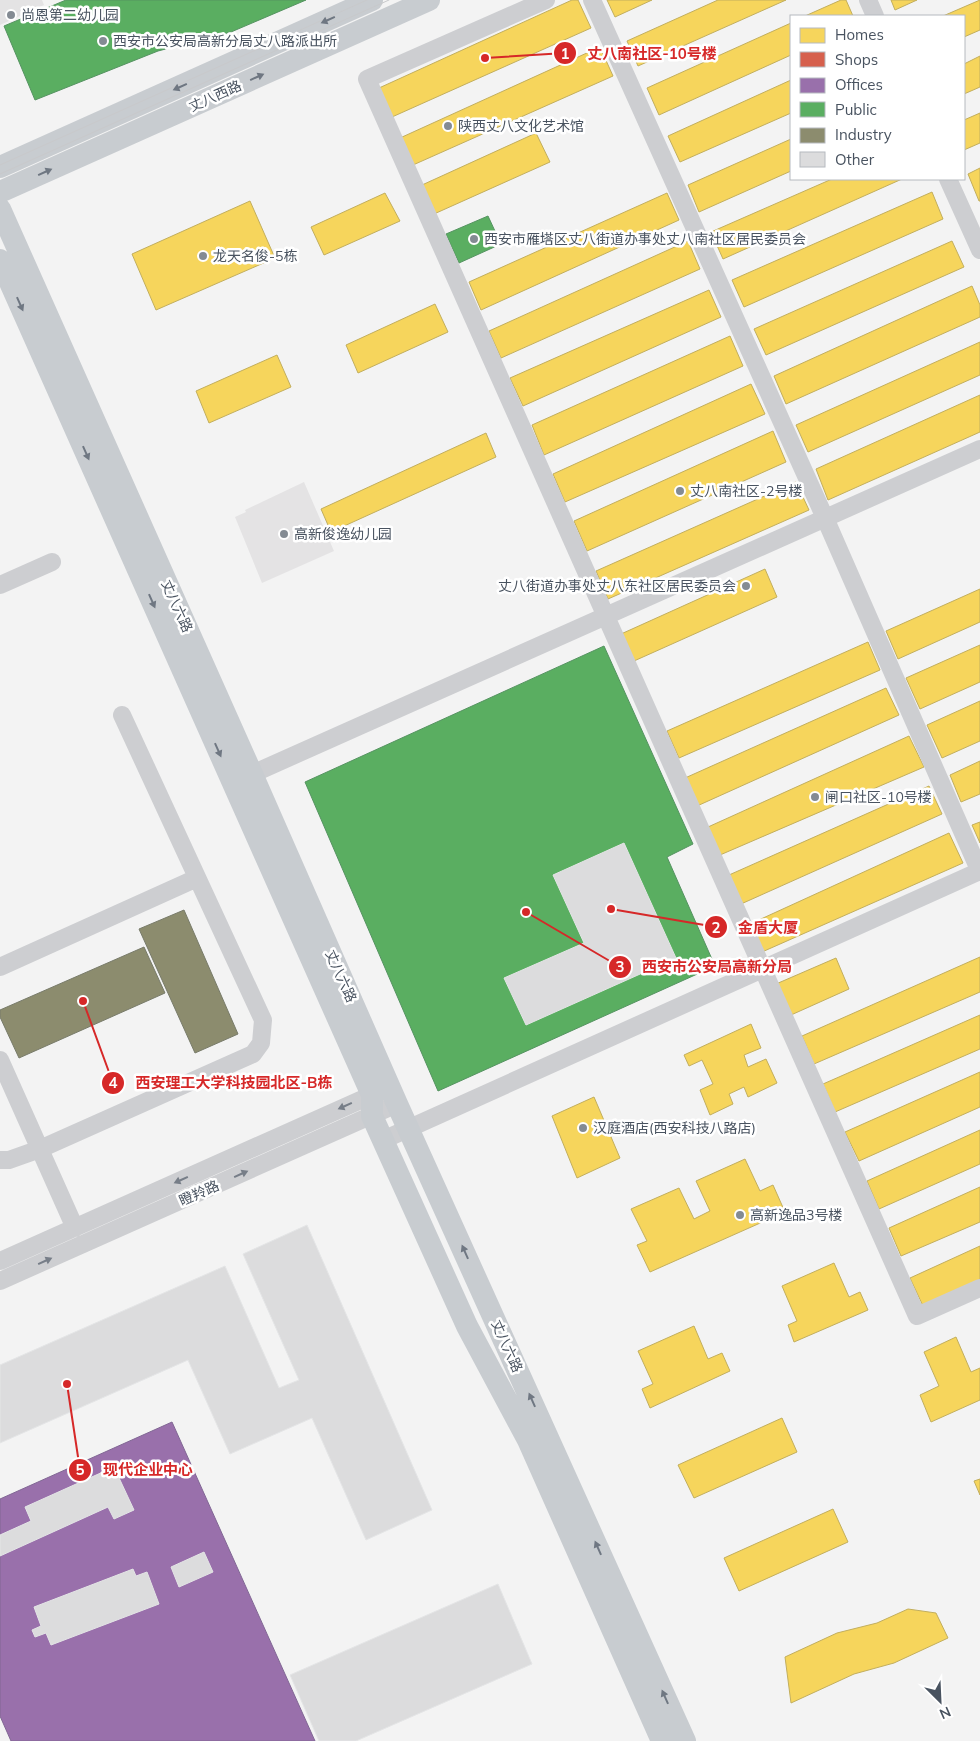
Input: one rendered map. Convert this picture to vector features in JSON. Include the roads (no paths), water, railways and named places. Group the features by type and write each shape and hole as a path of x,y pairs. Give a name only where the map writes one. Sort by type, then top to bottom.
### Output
{"main road":[{"name":"丈八西路","path":"0,167 372,0"},
{"name":"丈八西路","path":"0,192 429,0"},
{"name":"丈八六路","path":"0,210 252,774 383,1100 383,1140 467,1326 528,1440 662,1741"},
{"name":"丈八六路","path":"0,260 383,1100 408,1128 685,1741"}],"street":[{"path":"546,0 367,79 917,1316 980,1288"},
{"path":"383,1140 980,872 826,518 592,0"},
{"path":"868,0 875,15"},
{"path":"948,180 980,250"},
{"path":"252,774 980,449"},
{"path":"0,585 52,562"},
{"path":"0,1160 9,1160 40,1149 252,1054 260,1044 262,1020 122,714"},
{"path":"0,967 197,878"},
{"path":"0,1060 75,1228"},
{"name":"瞪羚路","path":"0,1261 383,1100"},
{"name":"瞪羚路","path":"0,1281 383,1100"}],"tram line":[{"path":"0,165 367,0"},
{"path":"0,174 389,0"}],"place":[{"name":"尚恩第二幼儿园","path":"11,15"},
{"name":"西安市公安局高新分局丈八路派出所","path":"103,41"},
{"name":"丈八南社区-10号楼","path":"485,58"},
{"name":"陕西丈八文化艺术馆","path":"448,126"},
{"name":"西安市雁塔区丈八街道办事处丈八南社区居民委员会","path":"474,239"},
{"name":"龙天名俊-5栋","path":"203,256"},
{"name":"丈八南社区-2号楼","path":"680,491"},
{"name":"高新俊逸幼儿园","path":"284,534"},
{"name":"丈八街道办事处丈八东社区居民委员会","path":"746,586"},
{"name":"闸口社区-10号楼","path":"815,797"},
{"name":"金盾大厦","path":"611,909"},
{"name":"西安市公安局高新分局","path":"526,912"},
{"name":"西安理工大学科技园北区-B栋","path":"83,1001"},
{"name":"汉庭酒店(西安科技八路店)","path":"583,1128"},
{"name":"高新逸品3号楼","path":"740,1215"},
{"name":"现代企业中心","path":"67,1384"}]}
